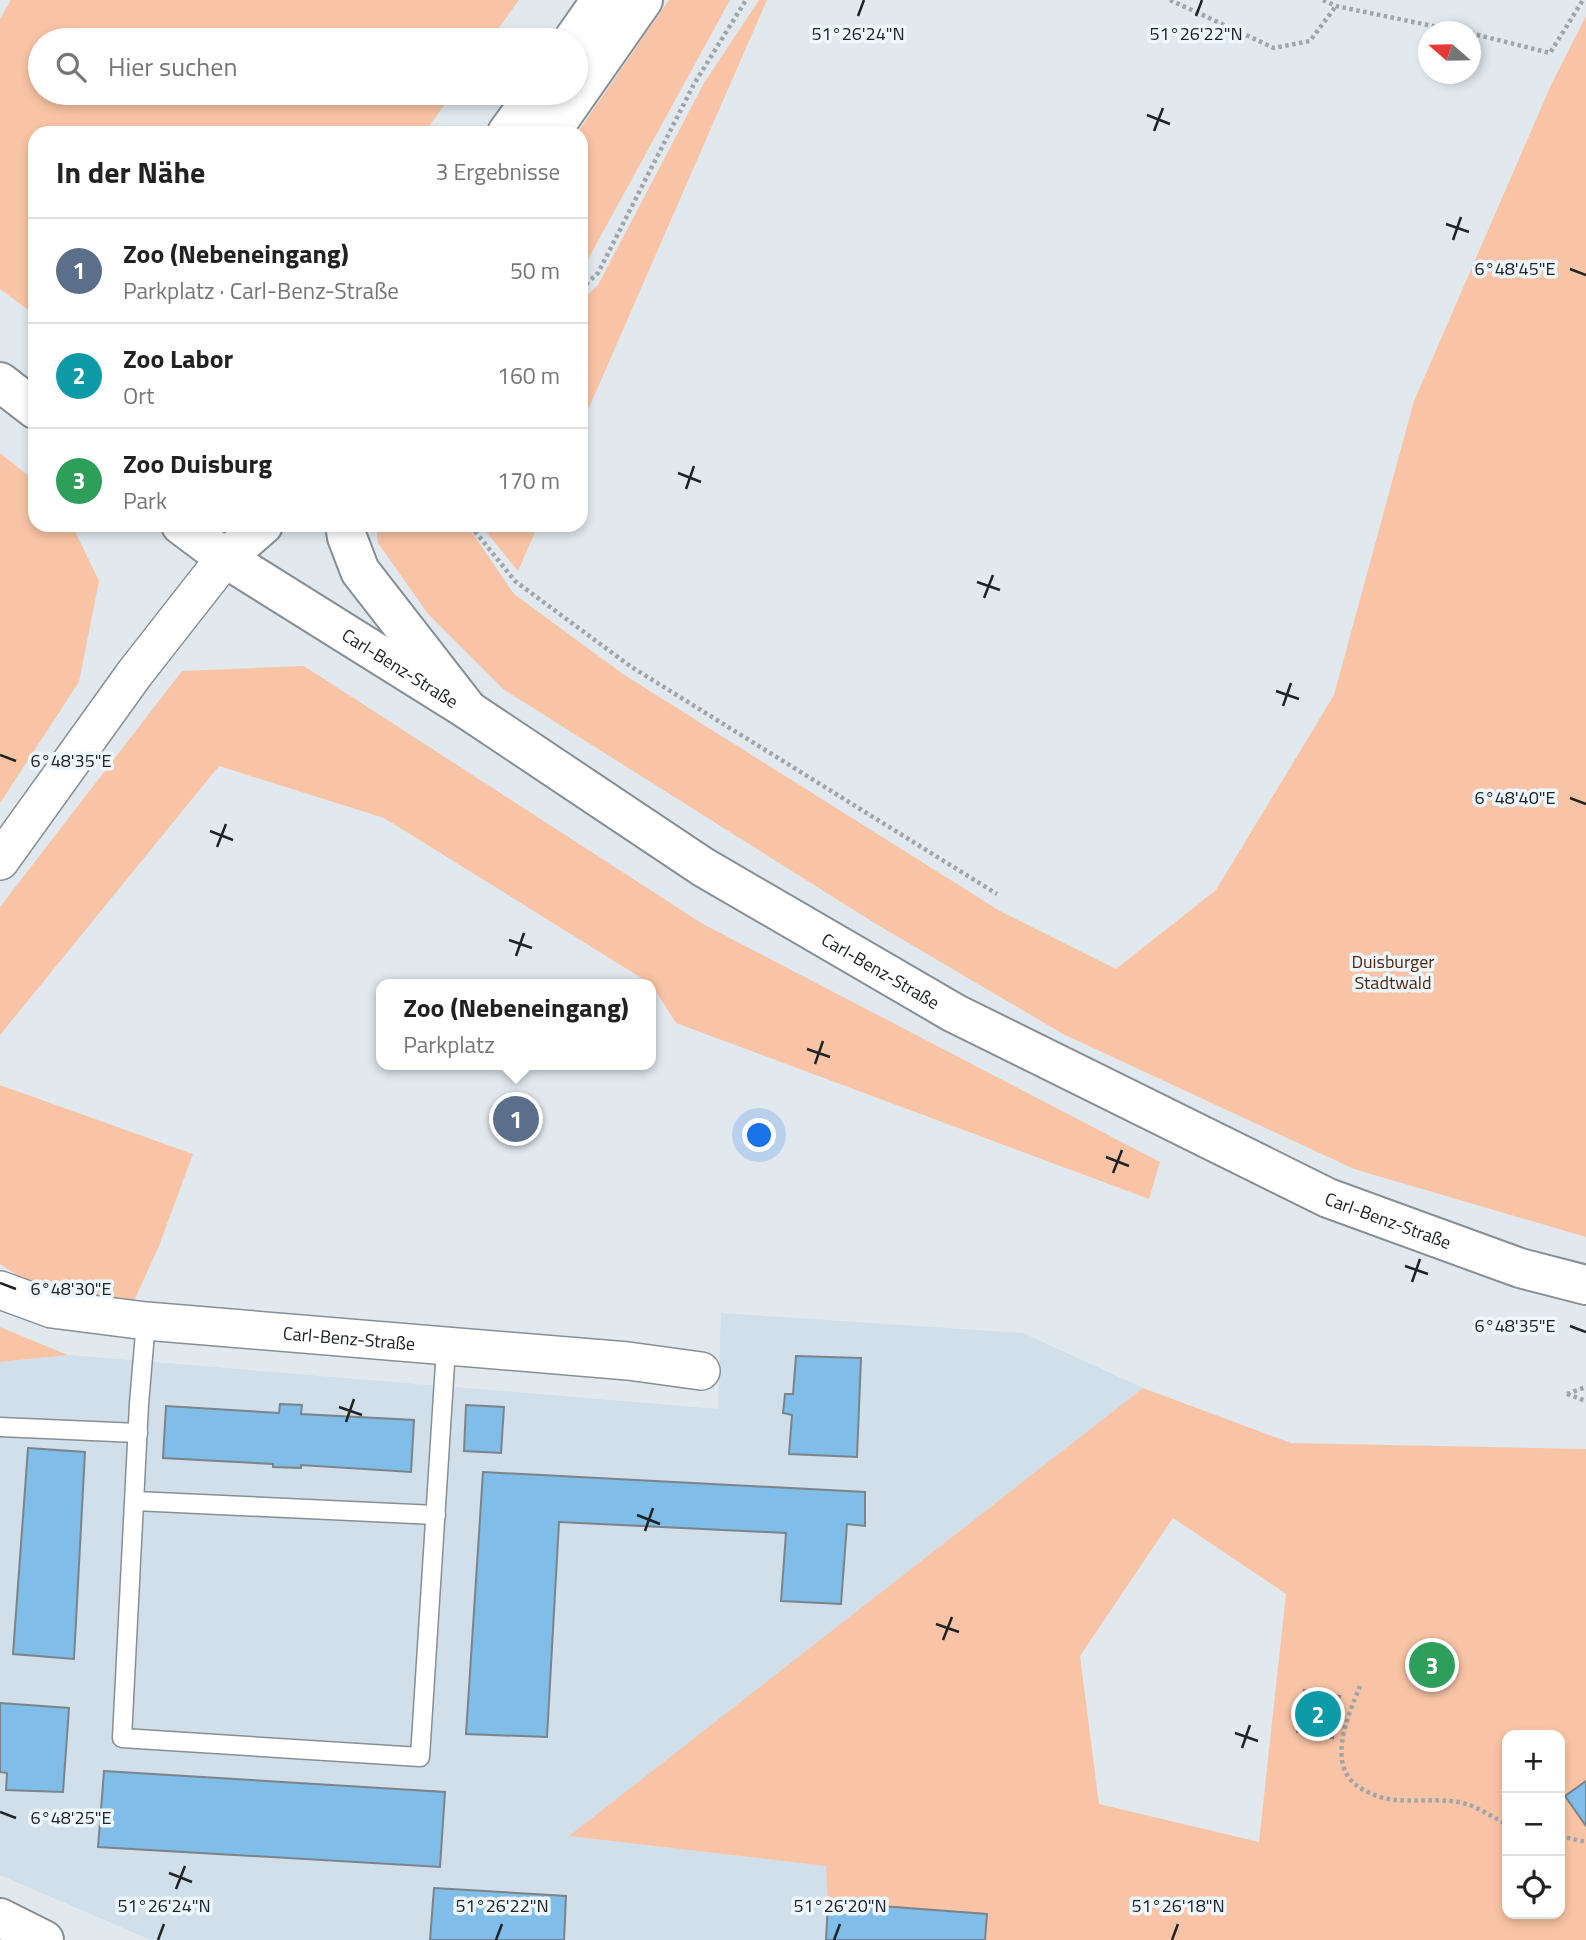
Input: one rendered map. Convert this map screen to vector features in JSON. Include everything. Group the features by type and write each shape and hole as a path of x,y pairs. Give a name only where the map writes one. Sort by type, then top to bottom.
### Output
{"main road":[{"path":"581,28 600,0"},
{"path":"588,79 643,0"},
{"path":"512,126 527,105"},
{"path":"555,126 570,105"},
{"path":"0,382 28,404"},
{"name":"Carl-Benz-Straße","path":"202,532 232,542 468,710 703,867 954,1013 1328,1198 1520,1268 1586,1285"},
{"path":"232,542 250,532"},
{"path":"346,532 360,571 468,710"},
{"path":"0,1918 44,1940"}],"street":[{"path":"0,861 232,542"},
{"name":"Carl-Benz-Straße","path":"0,1290 52,1309 146,1321 628,1362 701,1371"}],"lane":[{"path":"146,1321 122,1738 421,1756 446,1348"},
{"path":"0,1427 138,1433"},
{"path":"135,1501 436,1515"}],"path":[{"path":"588,282 597,273 694,84 747,0"},
{"path":"1170,0 1274,48 1310,41 1336,6"},
{"path":"1323,0 1336,6 1418,23"},
{"path":"1481,36 1550,53 1583,0"},
{"path":"475,532 515,581 630,666 997,894"},
{"path":"1586,1387 1567,1394 1586,1401"},
{"path":"1360,1686 1346,1721 1341,1753 1344,1770 1353,1784 1372,1795 1394,1800 1465,1803 1502,1822"},
{"path":"1565,1837 1586,1842"}],"shaded area":[{"path":"721,1313 1023,1333 1143,1388 570,1836 827,1866 829,1902 987,1914 985,1940 151,1940 0,1875 0,1362 68,1355 718,1409"}],"green space":[{"path":"11,0 519,0 499,28 28,28 28,105 444,105 429,126 28,126 28,310 0,289 0,19"},
{"path":"669,0 730,0 588,259 588,126 582,126"},
{"path":"759,0 767,0 588,410 588,294 598,285 704,83"},
{"name":"Duisburger Stadtwald","path":"1586,16 1586,1237 1354,1169 1063,1034 876,924 503,689 428,614 378,543 377,532 472,532 514,594 623,674 1000,911 1116,969 1216,890 1334,695 1414,401 1551,85"},
{"path":"0,453 28,475 28,532 75,532 99,581 79,682 0,803"},
{"path":"486,532 535,532 518,571"},
{"path":"304,666 703,924 1160,1162 1149,1199 676,1023 656,992 656,979 643,979 384,818 219,766 0,1035 0,907 182,671"},
{"path":"0,1085 193,1154 159,1246 133,1303 29,1283 0,1264"},
{"path":"0,1327 68,1355 0,1362"},
{"path":"1143,1388 1291,1443 1586,1449 1586,1940 985,1940 986,1914 828,1902 826,1866 569,1836","holes":["1173,1518 1286,1594 1259,1842 1099,1804 1080,1656"]}],"building":[{"path":"796,1356 861,1358 857,1457 789,1454 792,1415 783,1413 785,1394 793,1394"},
{"path":"280,1404 302,1405 301,1414 414,1420 411,1472 301,1465 301,1468 273,1467 273,1464 163,1458 166,1406 279,1413"},
{"path":"466,1405 504,1407 501,1453 464,1451"},
{"path":"28,1448 85,1452 74,1659 13,1654"},
{"path":"483,1472 865,1492 865,1526 847,1524 841,1604 781,1601 786,1533 559,1522 547,1737 466,1734"},
{"path":"1304,1690 1340,1696 1333,1738 1297,1732"},
{"path":"0,1703 69,1708 63,1792 6,1790 7,1773 0,1772"},
{"path":"104,1771 445,1792 440,1867 98,1847"},
{"path":"1586,1781 1586,1826 1565,1796"},
{"path":"434,1888 566,1896 564,1940 430,1940"},
{"path":"828,1902 987,1914 985,1940 826,1940"}],"place":[{"name":"Zoo (Nebeneingang)","path":"516,1119"},
{"name":"Zoo Duisburg","path":"1432,1665"},
{"name":"Zoo Labor","path":"1318,1714"}]}
